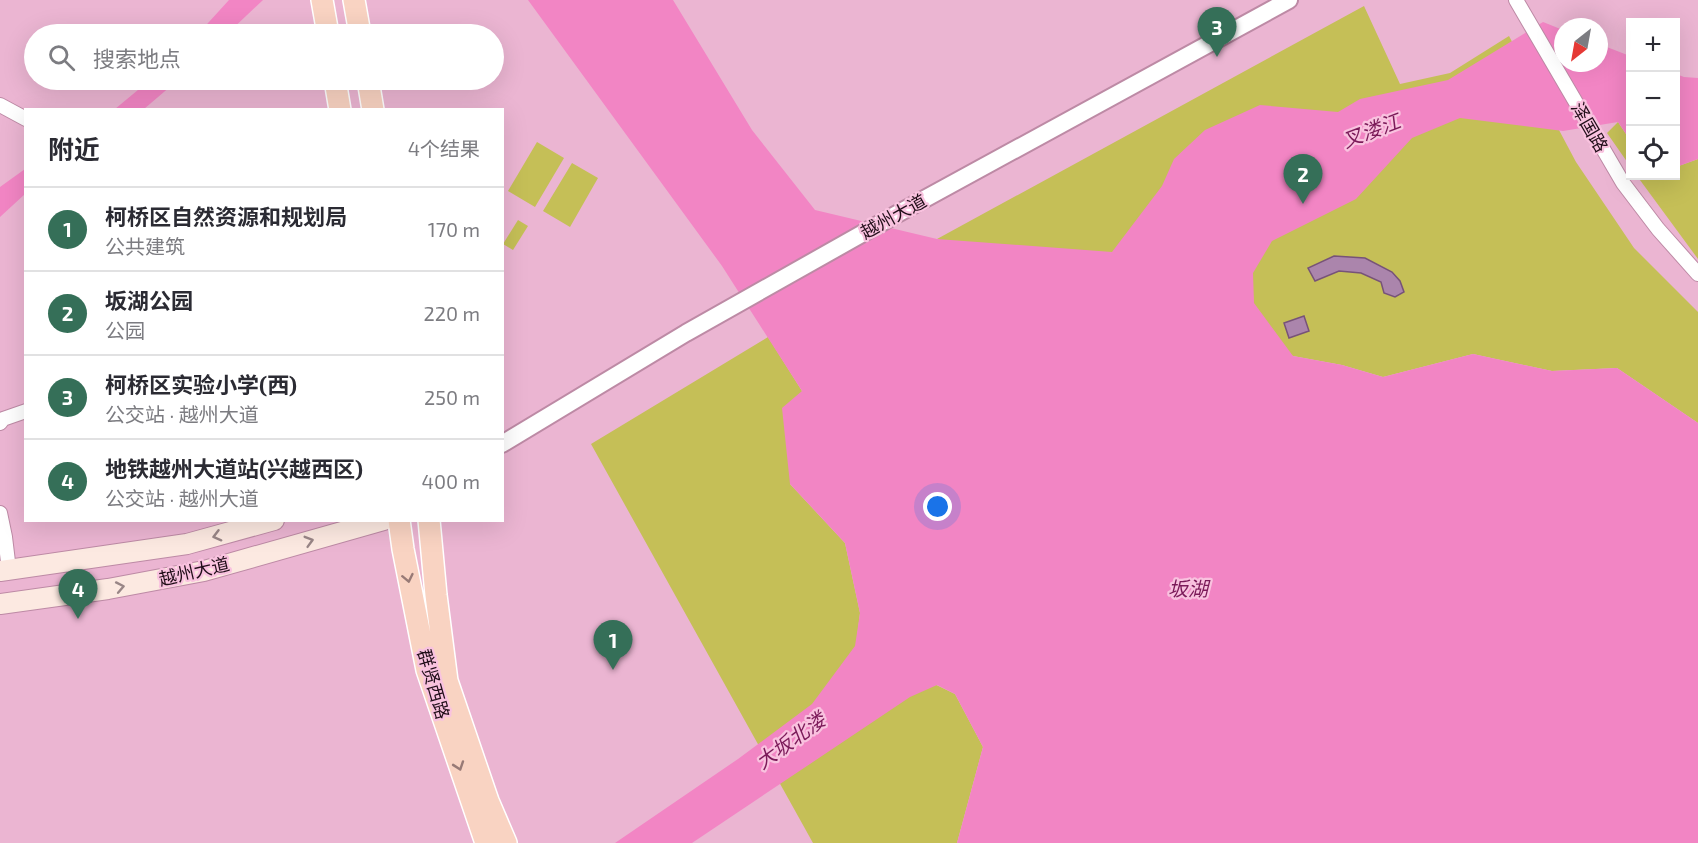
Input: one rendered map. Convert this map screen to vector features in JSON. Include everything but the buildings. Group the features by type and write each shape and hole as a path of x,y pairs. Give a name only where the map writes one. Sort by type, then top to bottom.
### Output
{"main road":[{"path":"322,0 326,24"},
{"path":"354,0 358,24"},
{"path":"337,90 340,108"},
{"path":"370,90 373,108"},
{"name":"越州大道","path":"4,571 187,544 267,522"},
{"name":"越州大道","path":"0,604 108,589 204,572 377,522"},
{"name":"群贤西路","path":"399,522 402,549 427,670 486,843"},
{"name":"群贤西路","path":"429,522 447,681 488,801 506,843"}],"street":[{"name":"越州大道","path":"504,443 686,333 897,214 1289,0"},
{"name":"泽国路","path":"1516,0 1628,190 1658,229 1698,274"},
{"path":"0,105 24,118"},
{"path":"0,423 3,418 24,412"},
{"path":"0,513 5,537 4,571"}],"shaded area":[{"path":"1364,6 1400,84 1450,73 1509,36 1576,162 1634,248 1698,312 1698,423 1617,368 1552,371 1473,354 1383,377 1342,365 1293,356 937,239"},
{"path":"1618,122 1626,134 1626,160 1607,133"},
{"path":"537,142 564,158 535,207 508,191"},
{"path":"1698,159 1698,259 1640,180 1680,180 1680,166"},
{"path":"572,163 598,178 570,227 543,211"},
{"path":"518,220 528,226 513,250 504,242"},
{"path":"768,337 802,391 790,484 845,543 860,613 856,646 955,694 983,747 957,843 813,843 591,444"}],"water":[{"path":"229,0 263,0 238,24 207,24"},
{"name":"坂湖","path":"528,0 673,0 752,130 815,210 937,239 1112,252 1162,186 1174,159 1205,130 1260,105 1338,112 1360,99 1448,80 1543,22 1554,26 1554,72 1608,72 1608,47 1626,54 1626,134 1618,122 1563,131 1460,118 1412,138 1356,199 1272,241 1253,273 1254,303 1293,356 1342,365 1383,377 1473,354 1552,371 1617,368 1698,423 1698,843 957,843 983,747 955,694 937,685 910,697 692,843 615,843 738,759 812,704 855,646 860,613 845,543 790,484 782,408 802,391 722,266"},
{"path":"1680,76 1698,78 1698,159 1680,166"},
{"path":"138,90 166,90 145,108 116,108"},
{"path":"24,170 24,195 0,217 0,187"}],"place":[{"name":"柯桥区实验小学(西)","path":"1217,57"},
{"name":"坂湖公园","path":"1303,204"},
{"name":"地铁越州大道站(兴越西区)","path":"78,619"},
{"name":"柯桥区自然资源和规划局","path":"613,670"}],"water label":[{"name":"叉溇江","path":"1371,130"},
{"name":"大坂北溇","path":"790,740"}]}
